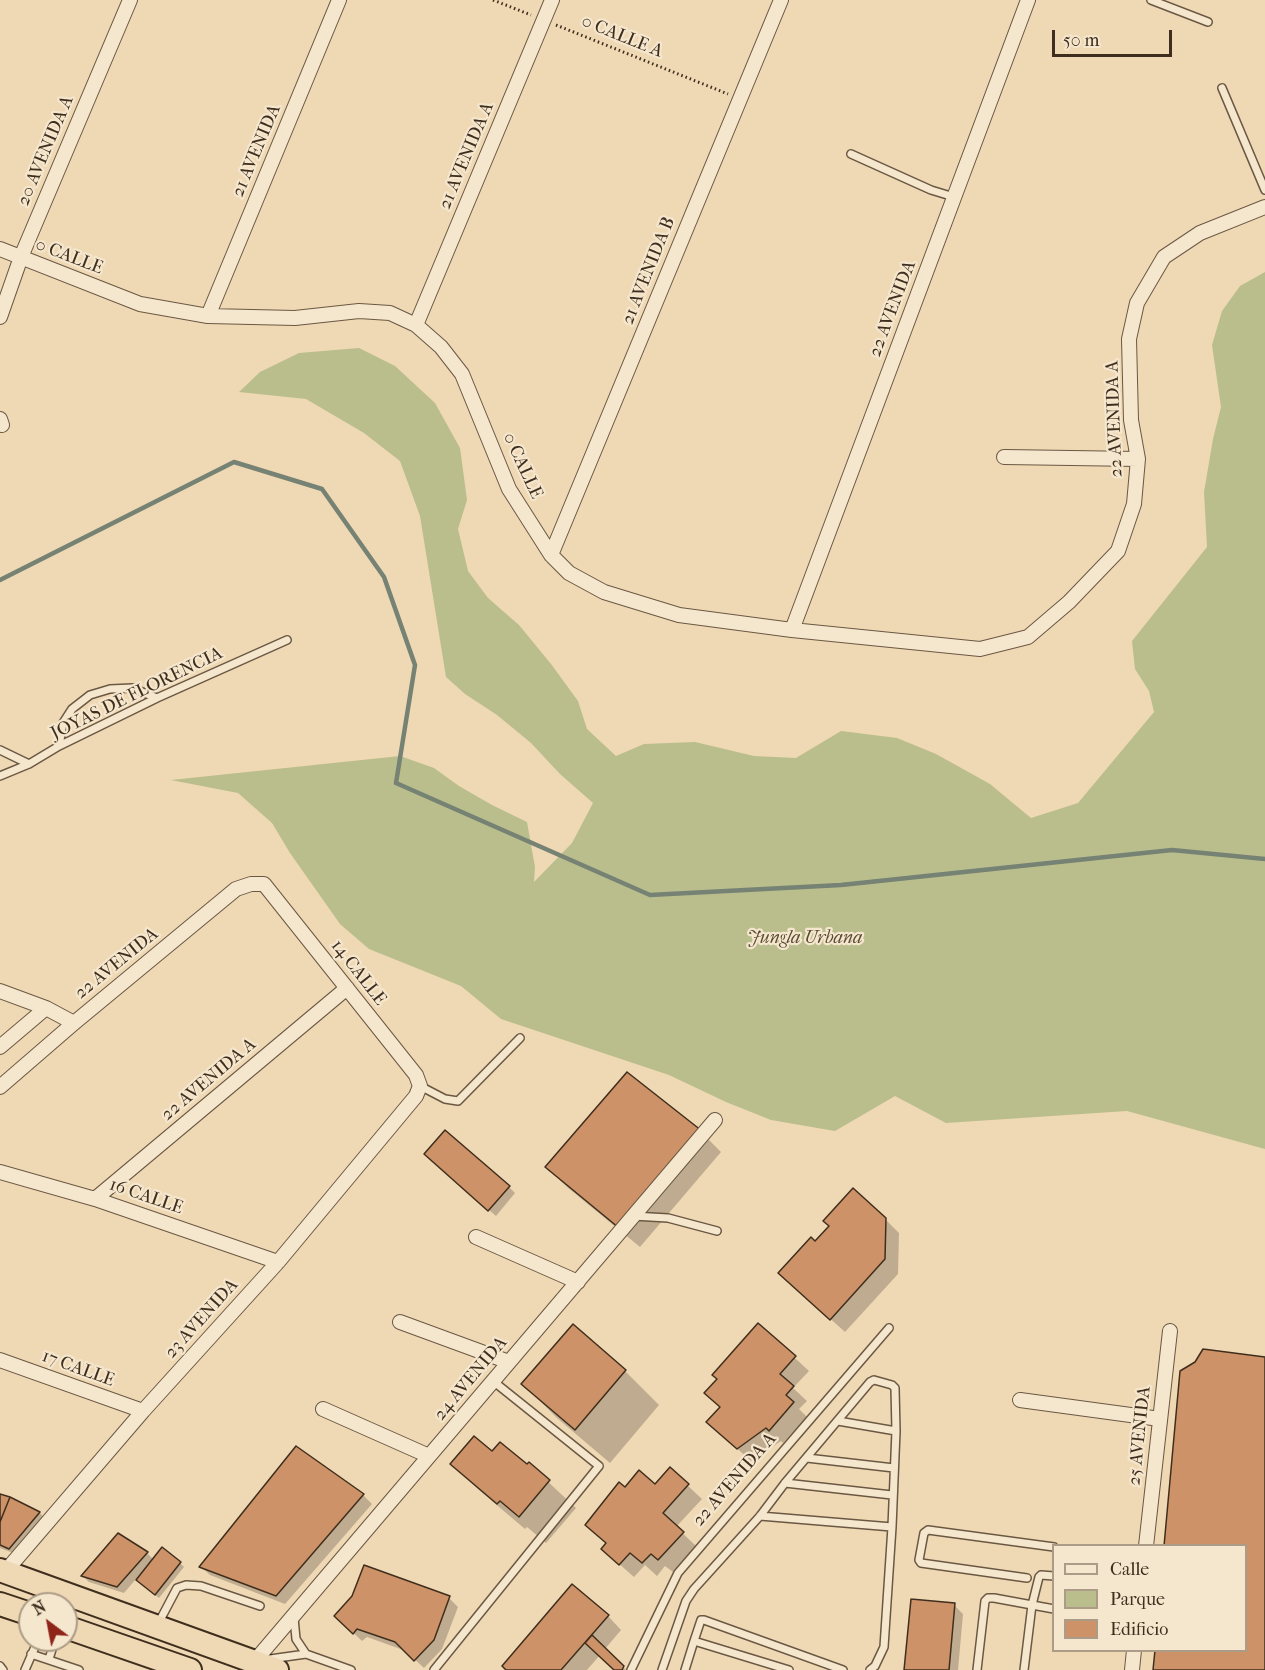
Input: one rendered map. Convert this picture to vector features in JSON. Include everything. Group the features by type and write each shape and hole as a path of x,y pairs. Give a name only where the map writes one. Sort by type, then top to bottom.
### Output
{"highway":[{"path":"2,1569 277,1670"},
{"path":"0,1604 18,1610"},
{"path":"78,1631 171,1666 190,1670"}],"street":[{"name":"20 AVENIDA A","path":"0,317 21,257 130,0"},
{"name":"21 AVENIDA","path":"208,316 339,0"},
{"name":"21 AVENIDA A","path":"416,325 552,0"},
{"name":"21 AVENIDA B","path":"551,555 781,0"},
{"name":"22 AVENIDA","path":"792,630 1028,0"},
{"name":"22 AVENIDA A","path":"1069,602 1118,551 1134,504 1138,459 1131,420 1129,339 1137,303 1164,257 1200,233 1265,207"},
{"name":"0 CALLE","path":"0,249 140,304 208,316 295,318 359,311 390,313 416,325 441,347 462,374 509,489 551,555 569,573 604,592 640,604 679,615 792,630 980,649 1028,637 1069,602"},
{"path":"1004,457 1138,459"},
{"name":"22 AVENIDA","path":"0,1087 236,889 251,884 264,884"},
{"name":"14 CALLE","path":"264,884 416,1075 420,1086"},
{"name":"22 AVENIDA A","path":"95,1199 347,988"},
{"path":"0,991 46,1008 74,1023"},
{"path":"0,1047 46,1008"},
{"name":"23 AVENIDA","path":"2,1569 278,1262 416,1096 420,1086"},
{"name":"24 AVENIDA","path":"254,1662 716,1120"},
{"name":"16 CALLE","path":"0,1172 95,1199 278,1262"},
{"path":"476,1237 578,1282"},
{"path":"400,1322 508,1362"},
{"name":"25 AVENIDA","path":"1146,1544 1170,1331"},
{"name":"17 CALLE","path":"0,1360 143,1411"},
{"path":"1020,1400 1160,1419"},
{"path":"323,1409 429,1456"},
{"path":"1132,1670 1134,1652"}],"lane":[{"path":"1151,0 1208,22"},
{"path":"1222,88 1265,190"},
{"path":"851,154 931,190 954,197"},
{"name":"JOYAS DE FLORENCIA","path":"0,776 29,764 59,746 157,698 287,640"},
{"path":"59,746 63,723 72,709 90,695 110,689 132,688 157,698"},
{"path":"0,750 29,764"},
{"path":"420,1086 445,1099 458,1101 520,1038"},
{"path":"633,1216 668,1218 717,1231"},
{"name":"22 AVENIDA A","path":"631,1670 678,1573 890,1328"},
{"path":"662,1670 686,1601 694,1589 760,1516 785,1483 874,1380 895,1388 896,1431 884,1647 875,1666 870,1670"},
{"path":"434,1670 599,1466 493,1381"},
{"path":"838,1421 896,1431"},
{"path":"807,1458 894,1468"},
{"path":"785,1483 892,1495"},
{"path":"760,1516 892,1527"},
{"path":"1027,1578 921,1563 919,1560 924,1533 928,1530 1052,1546"},
{"path":"1024,1670 1032,1605 1039,1577 1052,1576"},
{"path":"157,1626 177,1588 186,1585 201,1586 260,1606"},
{"path":"977,1670 985,1601 988,1598 1052,1609"},
{"path":"294,1615 296,1639 306,1654"},
{"path":"685,1670 701,1620 843,1670"},
{"path":"694,1641 789,1670"},
{"path":"49,1659 51,1652"},
{"path":"25,1670 31,1654 79,1670"},
{"path":"254,1662 306,1654 351,1670"},
{"path":"0,1666 3,1670"}],"path":[{"name":"0 CALLE A","path":"493,0 740,99"}],"green space":[{"name":"Jungla Urbana","path":"1265,272 1265,1149 1127,1111 946,1123 895,1096 835,1131 771,1120 669,1075 501,1019 461,986 369,949 340,924 290,853 272,823 238,793 171,780 400,756 434,768 459,786 527,822 535,867 534,882 572,843 593,803 560,774 531,743 446,677 420,516 400,461 364,433 306,399 239,392 260,372 299,353 359,348 395,366 435,403 460,448 467,500 458,529 468,571 488,598 519,625 551,664 578,701 587,729 616,756 644,744 695,742 754,756 796,758 841,731 897,738 936,754 990,784 1031,818 1078,803 1154,712 1149,691 1135,669 1132,641 1207,547 1204,492 1221,407 1212,345 1222,311 1240,286"}],"building":[{"path":"627,1072 702,1131 619,1228 545,1167"},
{"path":"445,1130 510,1186 488,1211 424,1154"},
{"path":"853,1188 886,1218 885,1259 830,1320 778,1273 811,1237 815,1241 829,1226 823,1221"},
{"path":"758,1323 796,1356 780,1374 794,1386 786,1395 794,1402 769,1431 766,1428 737,1449 706,1422 720,1407 704,1393 717,1379 712,1375"},
{"path":"573,1324 626,1370 575,1430 521,1384"},
{"path":"1203,1349 1265,1357 1265,1670 1153,1670 1155,1652 1247,1652 1247,1544 1164,1544 1180,1371 1195,1362"},
{"path":"474,1436 492,1451 500,1442 550,1480 519,1517 500,1501 497,1504 450,1464"},
{"path":"296,1446 364,1494 276,1596 199,1567"},
{"path":"670,1467 689,1484 663,1513 684,1532 658,1560 651,1554 642,1563 630,1553 619,1565 601,1549 606,1543 585,1525 619,1482 625,1487 639,1470 655,1484"},
{"path":"0,1494 10,1497 0,1522"},
{"path":"10,1497 40,1512 9,1549 0,1545 0,1522"},
{"path":"118,1533 148,1552 117,1587 81,1576"},
{"path":"162,1547 181,1562 155,1595 136,1580"},
{"path":"364,1565 450,1596 434,1640 414,1661 395,1642 357,1629 353,1634 334,1616 352,1596"},
{"path":"572,1584 609,1615 561,1670 506,1670 502,1666"},
{"path":"911,1599 955,1603 949,1670 904,1670"},
{"path":"592,1635 624,1666 622,1670 614,1670 585,1643"}],"waterway":[{"path":"0,580 234,462 322,489 384,577 415,665 396,783 650,895 841,885 1172,850 1265,859"}]}
